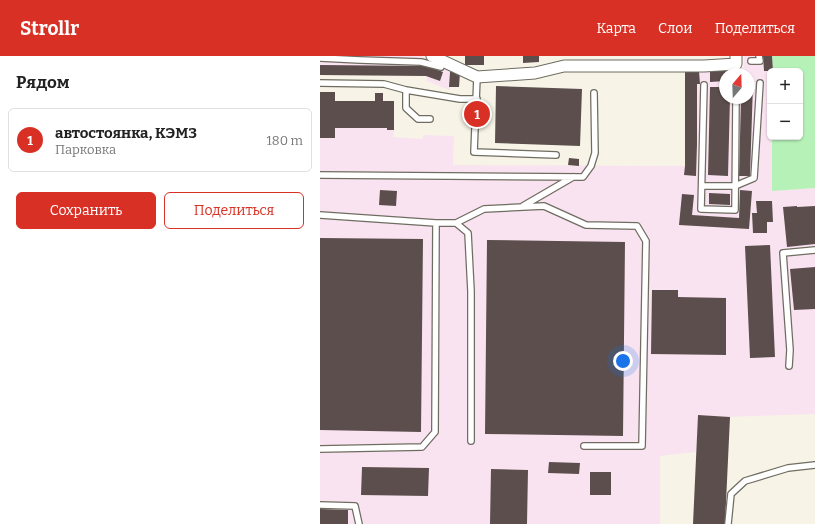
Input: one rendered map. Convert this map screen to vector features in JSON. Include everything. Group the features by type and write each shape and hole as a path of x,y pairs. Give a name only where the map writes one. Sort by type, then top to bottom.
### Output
{"street":[{"path":"432,56 477,77 536,74 564,66 736,65"}],"lane":[{"path":"751,61 760,61 759,56"},
{"path":"320,58 421,62 441,67"},
{"path":"477,77 474,152 556,155"},
{"path":"320,83 384,84 406,90 460,99 477,99"},
{"path":"702,186 735,186 754,178 760,83"},
{"path":"704,85 701,209 735,210 736,104"},
{"path":"406,90 406,108 418,119 430,119"},
{"path":"320,175 583,177 591,166 595,153 594,93"},
{"path":"522,207 573,177"},
{"path":"320,215 456,223 484,209 544,206 586,225 637,226 646,241 642,446 584,446"},
{"path":"320,449 422,447 435,432 436,223"},
{"path":"456,223 468,233 471,291 471,441"},
{"path":"789,366 790,350 783,253 815,250"},
{"path":"728,524 731,494 746,481 788,468 815,465"},
{"path":"320,505 355,506 359,524"}],"shaded area":[{"path":"320,56 421,56 442,66 450,72 460,72 449,90 427,81 426,76 320,75"},
{"path":"744,56 772,56 773,68 767,68 767,140 772,140 772,191 815,188 815,414 727,417 699,415 696,452 660,456 660,524 320,524 320,138 335,138 335,128 387,128 387,130 394,130 393,137 423,139 423,135 454,136 453,165 685,166 685,72 719,70 719,104 755,104 755,68 740,68 744,67"}],"green space":[{"path":"772,56 815,56 815,188 772,191 772,140 803,140 803,68 773,68"}],"building":[{"path":"465,56 484,56 484,65 465,65"},
{"path":"523,56 539,56 539,62 523,63"},
{"path":"763,56 772,56 773,68 767,68 767,71 764,71"},
{"path":"320,65 427,66 443,72 440,81 426,76 320,75"},
{"path":"699,71 700,84 697,84 696,176 684,175 685,72"},
{"path":"710,71 719,71 719,81 710,82"},
{"path":"450,72 460,72 459,87 449,87"},
{"path":"496,86 582,89 580,146 495,143"},
{"path":"710,87 719,87 719,104 730,104 728,176 708,175"},
{"path":"320,92 335,92 335,101 375,101 375,93 383,93 383,101 394,101 394,130 387,130 387,128 335,128 335,138 320,138"},
{"path":"741,104 752,104 750,176 739,176"},
{"path":"569,158 579,159 579,166 568,165"},
{"path":"380,190 397,191 396,206 379,205"},
{"path":"740,190 752,191 749,229 679,225 682,194 694,195 692,215 739,218"},
{"path":"709,193 730,194 730,205 709,204"},
{"path":"756,201 772,201 773,222 767,222 767,233 753,233 752,213 757,213"},
{"path":"815,206 815,244 787,247 783,207"},
{"path":"320,238 423,239 421,432 320,430"},
{"path":"487,240 625,242 623,436 485,434"},
{"path":"770,245 775,357 750,358 745,246"},
{"path":"815,267 815,309 794,310 790,269"},
{"path":"652,290 678,290 678,297 726,298 726,355 651,354"},
{"path":"698,415 730,417 725,524 693,524"},
{"path":"549,462 580,463 579,474 548,473"},
{"path":"362,467 429,468 428,496 361,495"},
{"path":"491,469 528,470 527,524 490,524"},
{"path":"590,472 611,472 611,495 590,495"},
{"path":"320,509 348,510 348,524 320,524"}],"place":[{"name":"автостоянка, КЭМЗ","path":"477,114"}]}
